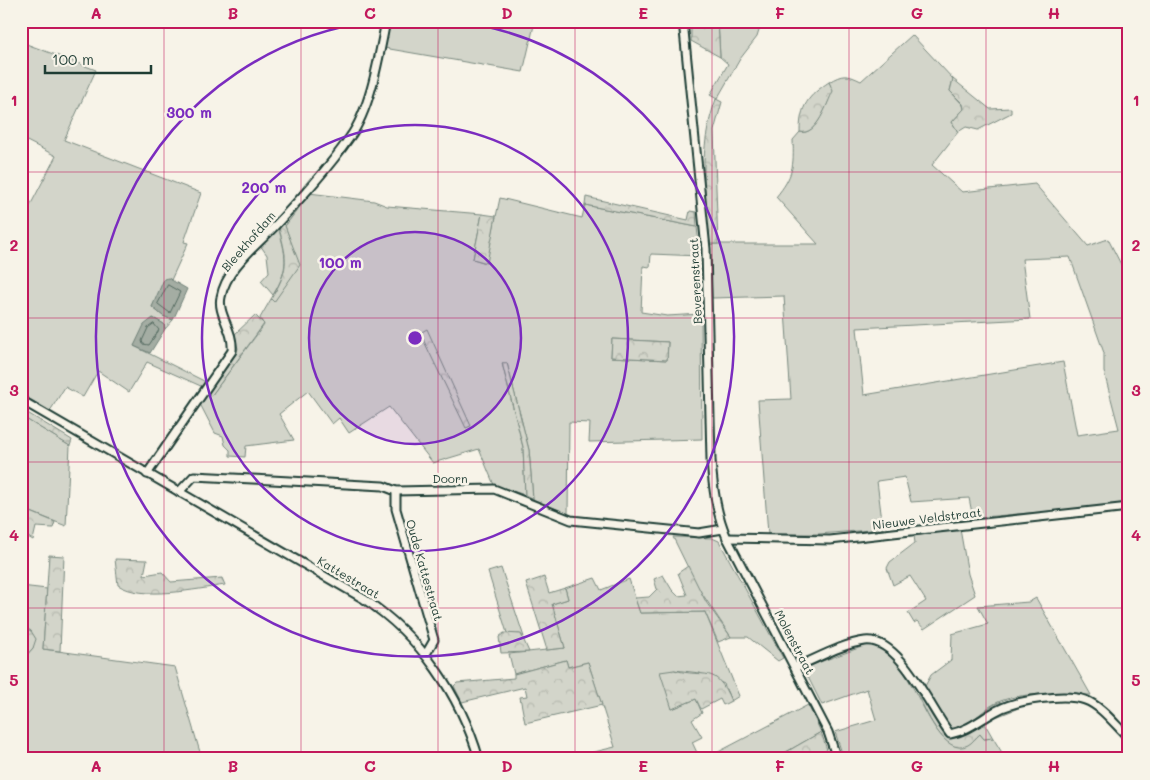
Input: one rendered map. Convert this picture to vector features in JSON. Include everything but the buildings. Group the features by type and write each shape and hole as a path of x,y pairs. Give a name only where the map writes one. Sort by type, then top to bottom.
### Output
{"street":[{"name":"Bleekhofdam","path":"147,474 232,351 233,338 220,306 224,287 232,274 304,194 352,135 366,103 386,21"},
{"name":"Beverenstraat","path":"683,21 706,249 712,486 727,538"},
{"path":"21,400 147,474"},
{"name":"Kattestraat","path":"147,474 370,603 391,618 426,654 449,688 467,726 479,759"},
{"name":"Doorn","path":"180,492 194,476 383,486 396,491 494,490 571,520 699,533 723,529"},
{"name":"Oude Kattestraat","path":"396,491 396,509 434,640 426,654"},
{"name":"Nieuwe Veldstraat","path":"727,538 830,540 1129,507"},
{"name":"Molenstraat","path":"727,538 796,667 828,732 837,759"},
{"path":"796,667 850,645 867,641 885,645 899,657 950,734 958,732 1000,709 1022,701 1075,698 1086,700 1098,708 1129,738"}],"green space":[{"path":"391,21 535,21 523,72 384,48"},
{"path":"691,21 718,21 720,57 691,41"},
{"path":"718,21 762,21 757,37 740,59 717,99 710,95 728,64 720,57"},
{"path":"912,35 953,79 950,91 963,105 964,109 952,122 958,132 932,165 962,192 1035,184 1088,246 1108,239 1129,280 1129,504 973,518 969,498 911,502 905,477 877,481 883,529 818,534 768,534 758,400 791,399 784,296 712,298 710,244 818,244 776,197 786,183 791,171 793,164 793,140 800,132 806,132 811,129 821,118 832,91 829,82 838,77 845,76 861,81","holes":["1070,257 1104,353 1104,372 1119,429 1077,435 1063,362 864,395 857,328 1030,319 1022,259"]},
{"path":"21,42 96,70 64,140 201,193 184,242 188,243 171,280 168,278 152,307 163,316 173,320 165,329 164,324 153,318 134,346 206,382 203,387 147,362 129,392 98,371 83,397 65,387 50,411 21,394 21,223 56,156 21,138"},
{"path":"953,79 990,109 1011,108 1011,113 978,130 966,127 958,132 952,122 964,109 963,104 950,91"},
{"path":"829,82 833,91 821,118 811,129 806,132 800,132 800,123 807,102"},
{"path":"716,99 722,102 714,131 718,244 710,244 704,154 706,136"},
{"path":"311,177 318,183 285,226 300,265 274,302 271,299 282,278 285,261 285,252 277,220"},
{"path":"309,193 374,201 387,206 482,214 473,259 486,263 500,198 582,218 585,205 697,227 700,256 651,254 650,267 643,266 641,312 667,316 701,314 702,439 589,442 590,423 569,422 568,514 533,499 529,450 507,363 502,363 523,447 525,495 494,485 479,449 433,463 389,407 349,433 339,418 332,424 308,391 279,414 294,440 246,446 245,457 230,456 230,450 225,445 223,436 215,433 200,404 207,393 211,396 264,325 260,318 271,299 274,301 299,265 285,226","holes":["612,339 668,342 667,360 611,357"]},
{"path":"586,197 688,220 690,211 696,212 697,227 585,205"},
{"path":"482,214 496,216 487,263 473,259"},
{"path":"278,226 285,261 282,277 273,295 261,281 269,272 267,255 260,245"},
{"path":"255,315 264,324 211,396 207,393 238,349 235,334"},
{"path":"427,329 471,426 466,428 420,333"},
{"path":"612,339 668,342 667,360 611,357"},
{"path":"502,363 507,363 529,450 533,499 525,495 523,447"},
{"path":"21,409 72,440 70,446 21,416"},
{"path":"21,416 70,446 66,526 21,508"},
{"path":"21,508 55,522 53,528 36,527 33,540 21,533"},
{"path":"960,529 968,574 975,595 924,629 917,621 914,623 908,613 926,601 910,576 893,585 887,568 890,562 915,543 914,536"},
{"path":"673,537 712,538 719,541 783,658 778,661 748,637 731,637 697,586"},
{"path":"49,555 64,556 60,651 43,649"},
{"path":"115,559 147,560 144,575 162,572 171,582 222,578 225,585 155,593 128,590 118,585"},
{"path":"688,566 706,602 731,637 718,642 705,612 640,613 635,598 649,597 657,589 654,579 663,575 678,596 687,595 678,573"},
{"path":"501,568 524,637 519,634 507,633 488,572"},
{"path":"544,577 549,593 565,588 568,599 552,604 565,648 547,650 526,583"},
{"path":"595,578 601,590 629,579 640,613 705,612 739,696 731,701 724,684 700,673 674,670 672,709 696,699 702,713 692,720 702,737 692,742 700,759 565,759 615,747 588,662 568,667 566,660 514,674 509,654 565,648 552,604 568,599 565,588"},
{"path":"21,586 47,589 43,649 175,667 202,759 21,759 21,661 33,648 31,631 21,626"},
{"path":"1036,598 1091,695 1041,694 1016,697 994,704 969,723 951,729 924,688 931,675 951,660 952,634 988,624 978,606 1029,602"},
{"path":"22,626 31,631 36,639 33,648 21,661"},
{"path":"504,633 521,634 529,652 501,653 499,637"},
{"path":"867,645 883,650 897,662 929,718 940,734 952,744 965,745 973,741 980,734 984,739 993,738 1006,759 936,759 934,754 916,759 844,759 835,732 876,720 867,689 822,705 805,671 806,667"},
{"path":"566,660 568,667 588,662 602,705 525,723 520,697 527,696 525,687 462,702 454,686 457,683 514,678 514,674"},
{"path":"674,670 714,677 720,681 731,701 723,705 720,699 701,709 696,699 672,709 660,672"},
{"path":"926,690 951,729 960,728 995,704 1021,697 1021,707 996,717 985,724 993,738 984,739 980,734 970,744 959,747 943,738 930,719 917,693"},
{"path":"808,705 821,732 774,759 705,759"},
{"path":"821,732 827,750 810,759 774,759"}],"water":[{"path":"168,278 187,289 173,320 163,316 152,307 164,279"},
{"path":"153,318 164,324 165,329 150,353 134,346 144,325"}]}
